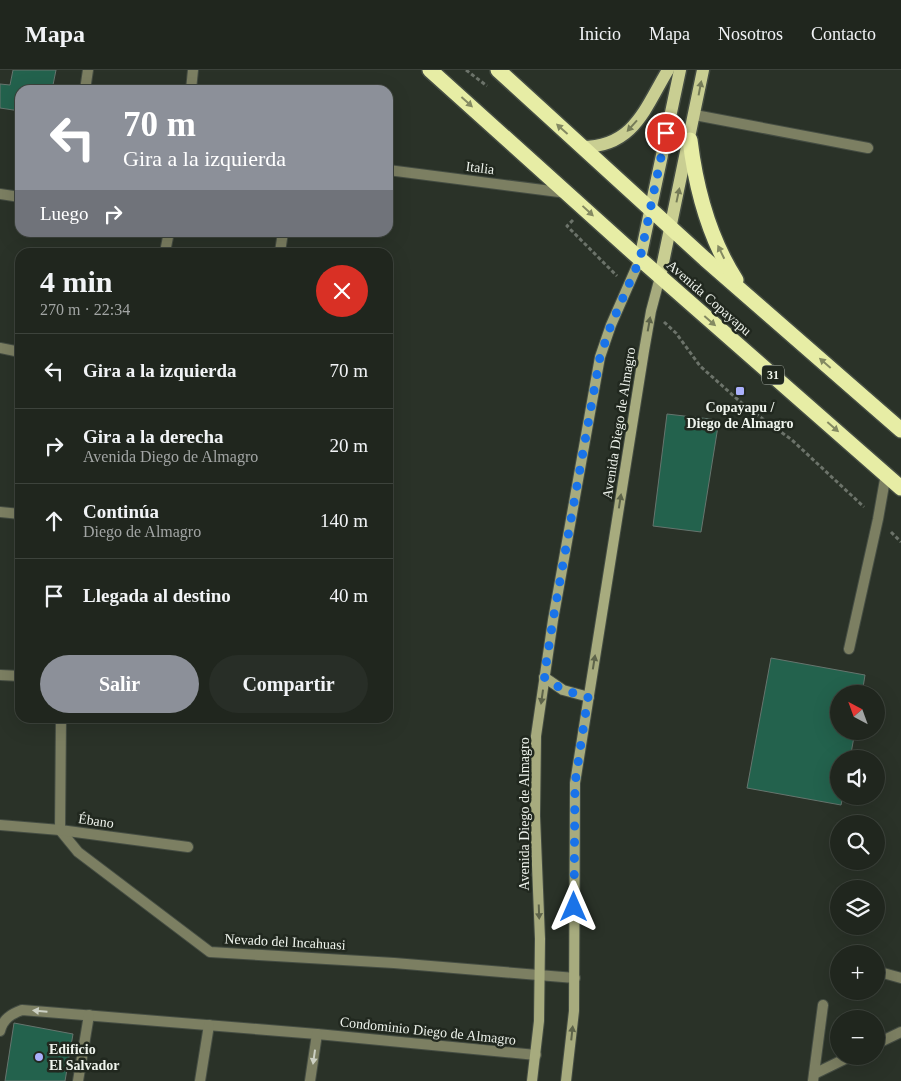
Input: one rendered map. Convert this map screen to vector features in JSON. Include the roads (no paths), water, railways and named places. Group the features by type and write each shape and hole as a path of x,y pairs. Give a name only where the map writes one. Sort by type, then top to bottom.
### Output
{"highway":[{"name":"Avenida Copayapu","path":"430,70 660,277 901,488"},
{"name":"Avenida Copayapu","path":"498,70 671,228 901,430"},
{"path":"690,140 695,176 706,215 730,270 745,294"}],"main road":[{"path":"582,147 595,147 607,144 623,136 640,117 668,70"},
{"path":"640,259 680,70"},
{"path":"660,277 690,140 703,70"}],"street":[{"path":"86,85 88,70"},
{"path":"192,85 193,70"},
{"path":"694,115 868,148"},
{"name":"Italia","path":"393,171 568,193"},
{"path":"0,194 15,196"},
{"name":"Avenida Diego de Almagro","path":"532,1081 540,1021 540,939 535,816 536,736 553,620 600,357 611,325 640,259"},
{"name":"Avenida Diego de Almagro","path":"566,1081 574,1011 575,783 651,310 660,277"},
{"path":"0,348 15,351"},
{"path":"849,649 886,474"},
{"path":"0,512 15,514"},
{"path":"0,675 15,676"},
{"path":"544,677 563,690 588,697"},
{"path":"60,830 61,723"},
{"name":"Ébano","path":"0,825 60,830 188,847"},
{"name":"Nevado del Incahuasi","path":"60,830 78,852 210,952 394,963 574,978"},
{"path":"885,974 901,978"},
{"path":"813,1077 823,1005"},
{"name":"Condominio Diego de Almagro","path":"0,1031 6,1018 22,1010 317,1034 536,1055"},
{"path":"78,1081 89,1015"},
{"path":"200,1081 209,1025"},
{"path":"885,1040 901,1032"},
{"path":"310,1081 317,1034"},
{"path":"813,1077 835,1065"}],"place":[{"name":"Copayapu / Diego de Almagro","path":"740,391"},
{"name":"Edificio El Salvador","path":"39,1057"}]}
